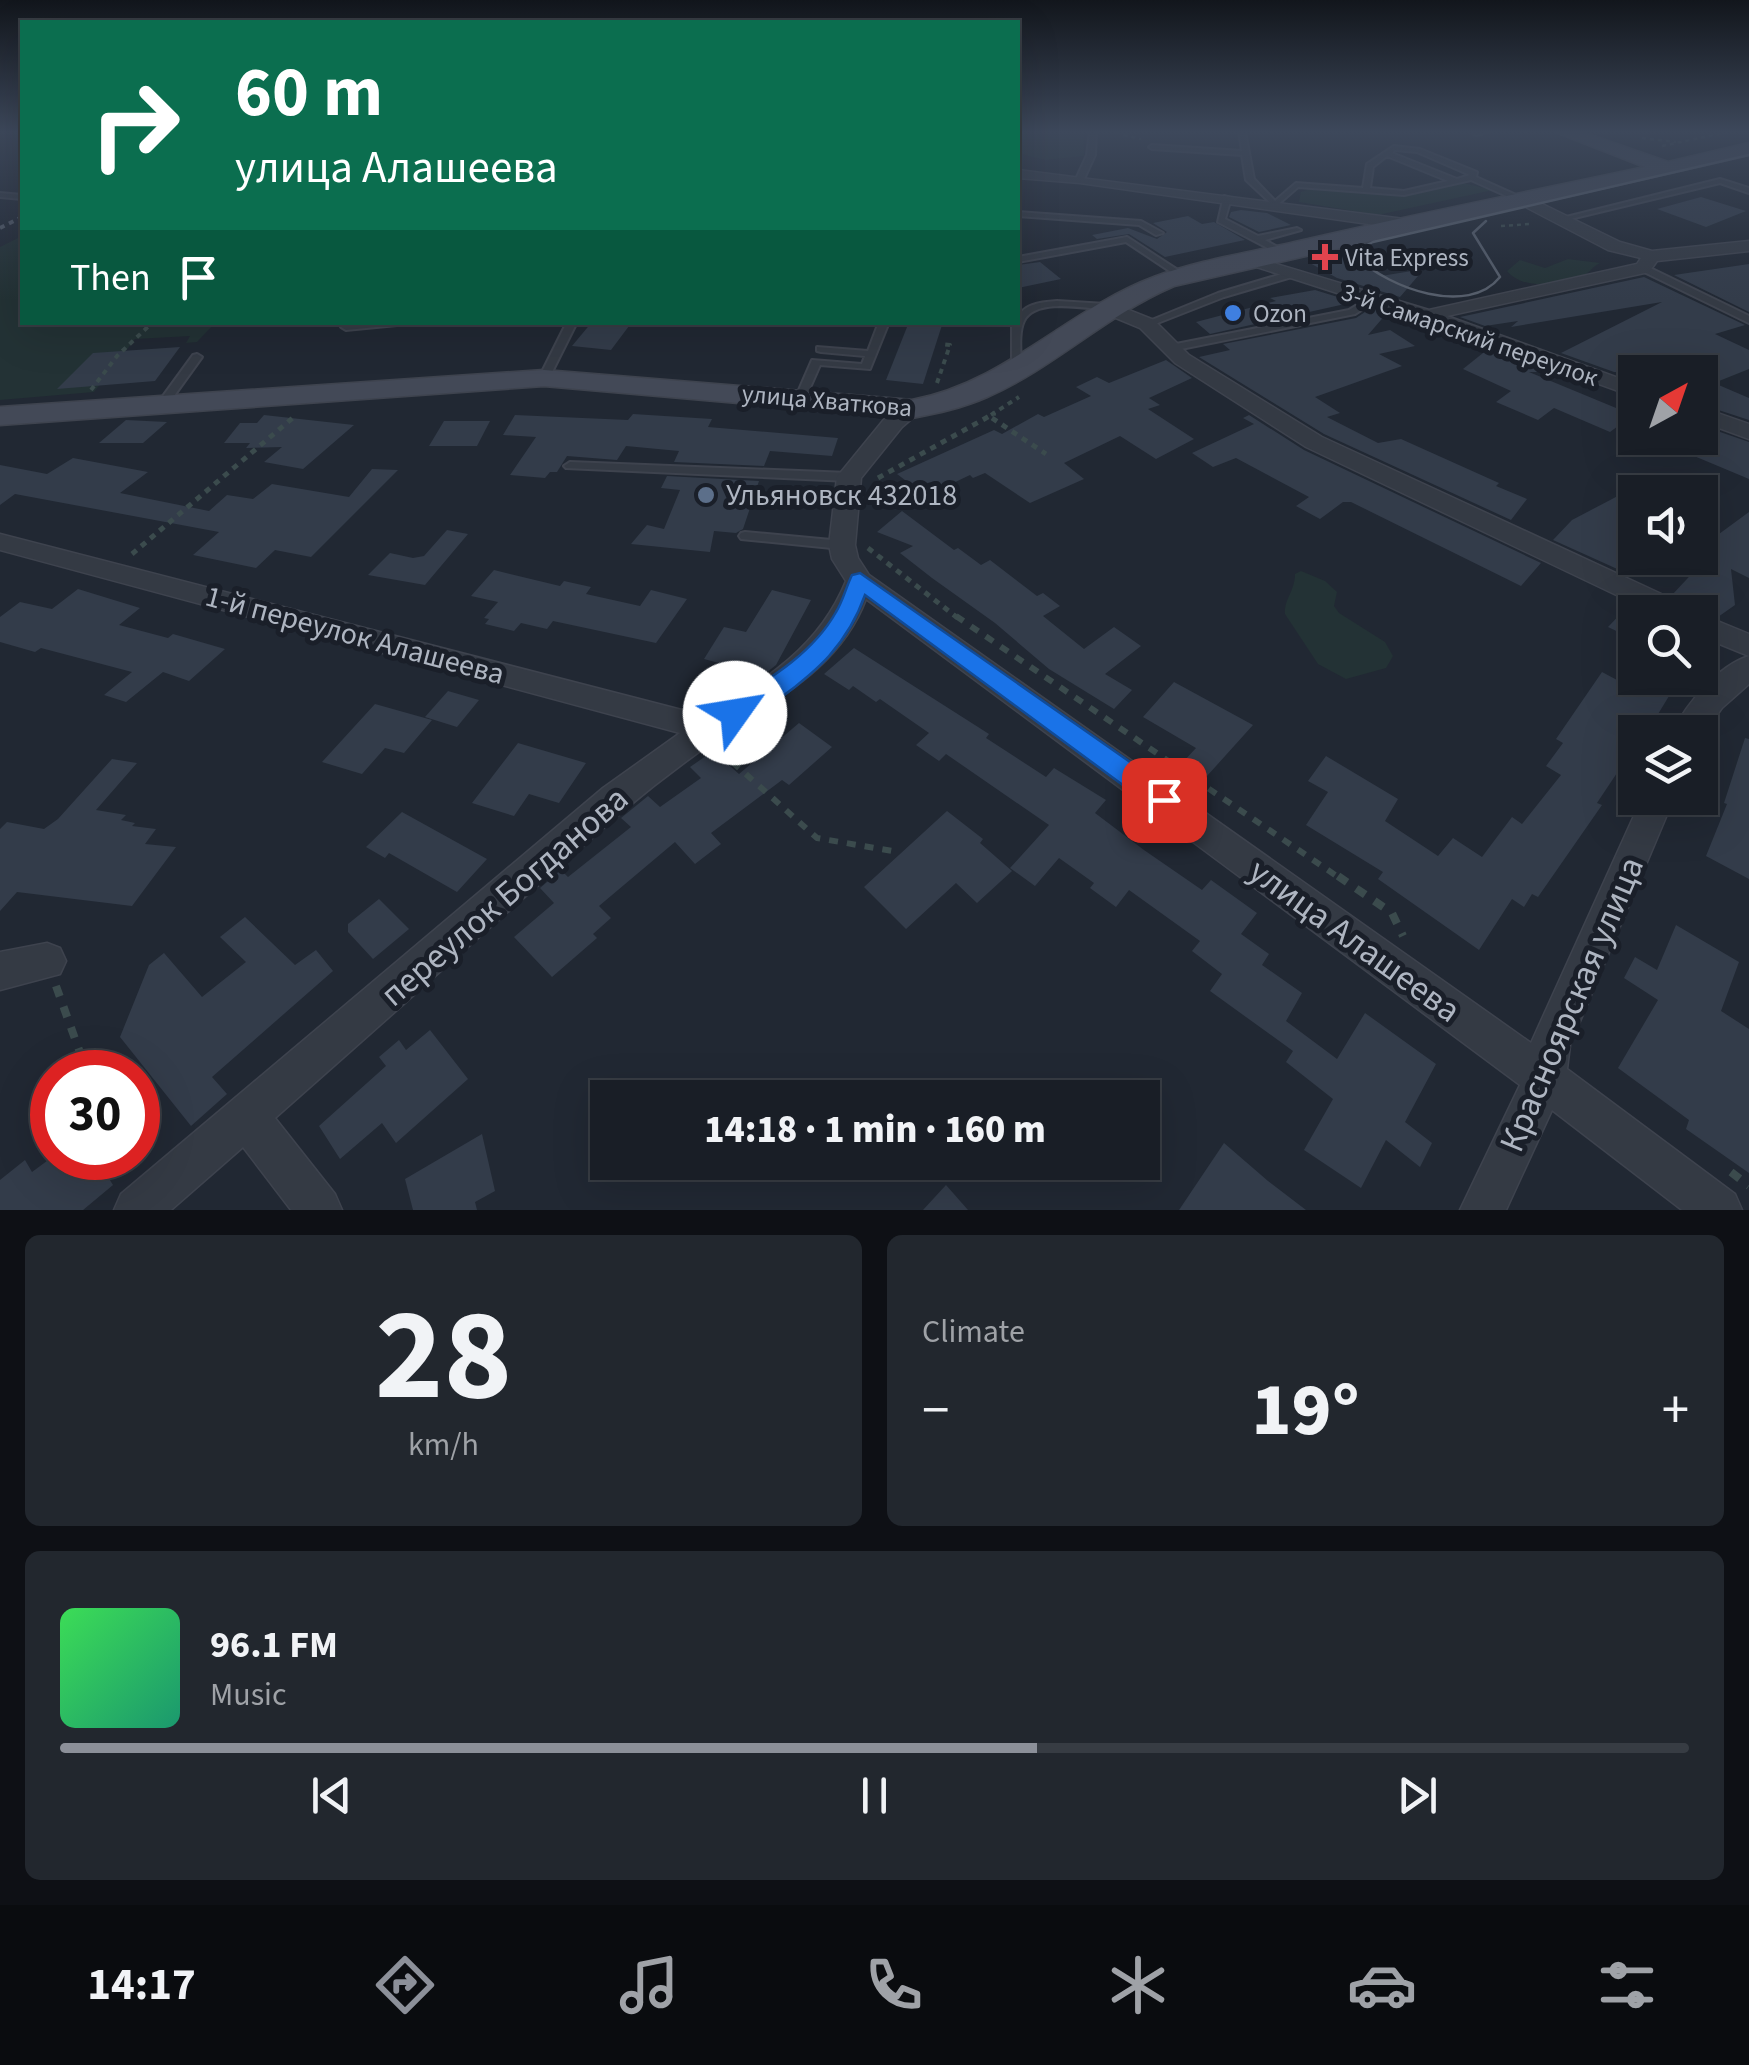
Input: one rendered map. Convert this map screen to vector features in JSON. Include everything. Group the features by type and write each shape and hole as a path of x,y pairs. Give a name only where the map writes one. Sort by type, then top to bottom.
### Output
{"main road":[{"name":"улица Хваткова","path":"0,416 544,378 800,400 967,399 1106,307 1252,250 1282,252 1580,187"}],"street":[{"path":"1146,187 1404,224"},
{"path":"1523,200 1648,262"},
{"path":"1431,317 1444,310 1648,262 1749,246"},
{"name":"3-й Самарский переулок","path":"1252,250 1292,274 1431,317 1618,385"},
{"path":"1106,307 1147,324 1182,359 1366,470 1639,595"},
{"path":"856,558 849,477 894,422 919,400"},
{"path":"1718,421 1749,432"},
{"name":"1-й переулок Алашеева","path":"0,542 706,732"},
{"name":"переулок Богданова","path":"137,1210 615,798 706,732 785,682 820,650 846,616 856,558"},
{"name":"улица Алашеева","path":"856,558 1720,1210"},
{"path":"1718,632 1749,646"},
{"path":"1700,715 1749,666"},
{"name":"Красноярская улица","path":"1483,1210 1545,1078 1550,1045 1651,815"},
{"path":"0,971 47,961"},
{"path":"248,1118 319,1210"}],"lane":[{"path":"1258,187 1275,204 1292,187"},
{"path":"1336,187 1404,194 1432,187"},
{"path":"1494,187 1523,200"},
{"path":"1562,219 1697,187"},
{"path":"1228,198 1221,220 1252,250 1297,230"},
{"path":"1020,214 1142,223 1159,233 1020,260"},
{"path":"1127,239 1183,276"},
{"path":"1648,262 1749,320"},
{"path":"1147,324 1221,295 1292,274"},
{"path":"1171,348 1352,312 1372,299"},
{"path":"1020,318 1028,309 1039,306 1106,307"},
{"path":"346,327 366,325"},
{"path":"544,378 570,325"},
{"path":"800,400 816,362 866,367 883,325"},
{"path":"1016,368 1017,325"},
{"path":"821,349 871,354"},
{"path":"162,404 197,357"},
{"path":"570,466 849,477"},
{"path":"745,536 856,558"}],"path":[{"path":"82,410 108,366 149,325"},
{"path":"919,400 936,386 950,345 942,344"},
{"path":"112,571 292,420 312,394"},
{"path":"992,418 1046,454"},
{"path":"856,558 981,636 1392,914"},
{"path":"706,732 817,838 898,852"},
{"path":"47,961 79,1050"}],"shaded area":[{"path":"1442,187 1493,190 1378,215 1299,202 1301,192 1312,188 1406,195"},
{"path":"20,237 20,325 213,325 197,342 186,343 190,336 135,339 94,392 0,400 0,247"},
{"path":"1568,259 1600,263 1583,276 1552,283 1532,284 1507,271 1520,260 1545,268"},
{"path":"1301,571 1325,581 1337,592 1334,606 1339,613 1385,642 1393,656 1386,668 1346,679 1318,664 1285,614 1295,574"}],"building":[{"path":"1701,197 1746,211 1706,227 1657,209"},
{"path":"1231,212 1267,213 1291,225 1259,232 1229,217"},
{"path":"1188,216 1202,224 1214,222 1245,240 1165,257 1129,234 1097,239 1092,235 1128,228 1157,239 1167,232 1153,223"},
{"path":"1347,252 1381,276 1424,269 1400,297 1337,278 1308,262"},
{"path":"1040,262 1061,279 1020,288 1020,265"},
{"path":"1749,264 1749,312 1674,275"},
{"path":"1644,277 1745,325 1715,334 1749,350 1749,369 1718,381 1718,355 1618,355 1618,372 1614,372 1561,353 1662,302 1511,327 1518,321 1485,326 1460,317"},
{"path":"1315,290 1354,302 1210,334 1196,322 1276,301 1270,298"},
{"path":"1371,308 1387,313 1368,335 1390,330 1415,346 1379,354 1402,366 1315,397 1340,413 1327,417 1378,443 1401,439 1499,483 1496,486 1527,499 1511,520 1324,434 1199,357 1230,350 1223,344 1356,318"},
{"path":"590,325 630,325 611,350 572,346"},
{"path":"908,325 942,325 923,384 886,380"},
{"path":"180,347 155,381 57,389 93,353"},
{"path":"1488,349 1556,372 1529,372 1618,409 1618,426 1610,432 1554,408 1538,420 1496,402 1511,391 1463,369"},
{"path":"1166,360 1192,378 1149,398 1160,405 1148,409 1194,439 1156,459 1120,436 1064,463 1084,479 1030,503 985,473 973,478 970,475 926,496 897,474 994,430 1002,434 1038,414 1044,417 1091,396 1076,387 1097,377 1109,383"},
{"path":"1718,385 1749,398 1749,420 1718,410"},
{"path":"633,414 712,419 708,427 838,438 832,456 770,451 764,466 674,462 679,451 626,446 617,460 567,456 557,472 550,472 545,478 510,475 536,437 503,435 515,415 628,420"},
{"path":"264,415 354,425 303,469 264,462 282,447 246,448 250,443 224,443 240,423 257,423"},
{"path":"1249,415 1304,450 1541,563 1521,586 1351,502 1343,502 1320,519 1296,506 1309,497 1236,458 1213,467 1192,453 1254,424 1243,418"},
{"path":"126,420 167,422 143,443 99,443"},
{"path":"444,421 490,421 477,446 429,446"},
{"path":"1718,431 1749,442 1749,479 1692,455 1718,455"},
{"path":"73,458 148,472 120,493 209,511 227,495 253,499 272,484 349,497 372,469 398,470 311,557 275,550 256,568 193,555 219,532 15,494 0,505 0,465 47,474"},
{"path":"667,476 759,481 743,529 736,533 714,531 710,552 631,544 647,525 664,529 680,490 661,488"},
{"path":"1618,496 1618,569 1553,540 1572,520"},
{"path":"902,511 954,550 958,548 981,565 990,560 1037,596 1043,593 1060,606 1043,616 1084,649 1114,627 1141,646 1105,674 1132,690 1114,709 1049,669 995,623 932,578 900,553 913,546 877,532"},
{"path":"1749,512 1749,578 1731,569 1735,605 1718,617 1718,595 1672,595 1691,575 1718,575 1719,534"},
{"path":"447,530 468,534 425,585 368,575 390,553 424,556"},
{"path":"494,570 560,586 564,581 591,587 586,594 640,606 651,590 687,599 656,643 553,621 547,629 521,623 514,631 485,624 489,619 484,618 498,602 471,596"},
{"path":"78,589 140,608 119,625 168,638 173,634 225,649 189,681 163,672 126,702 104,695 132,672 41,648 35,652 0,642 0,617 20,602 52,609"},
{"path":"772,590 811,600 776,665 766,673 756,673 704,659 724,627 746,632"},
{"path":"1618,617 1618,632 1608,627"},
{"path":"854,648 989,734 986,738 1046,777 1054,768 1106,800 1095,813 1144,850 1202,890 1211,880 1257,913 1241,934 1269,954 1262,965 1302,993 1286,1021 1337,1059 1365,1013 1436,1064 1405,1122 1432,1143 1420,1167 1386,1140 1361,1188 1304,1150 1333,1099 1286,1062 1293,1051 1210,991 1222,974 1192,951 1200,941 1129,890 1116,907 1090,888 1094,883 1059,858 1035,886 1010,868 1049,825 946,754 939,761 916,745 929,733 880,699 876,702 853,686 849,690 824,674"},
{"path":"1602,672 1617,680 1618,695 1670,695 1657,715 1618,715 1618,772 1597,803 1602,805 1538,897 1532,894 1524,907 1512,899 1479,950 1378,879 1383,872 1306,825 1328,792 1308,781 1326,756 1398,799 1385,821 1438,856 1453,838 1482,857 1512,817 1522,824 1561,775 1546,766 1563,743 1556,739"},
{"path":"1174,682 1253,725 1207,776 1184,761 1196,748 1143,717"},
{"path":"448,691 479,700 457,727 425,717"},
{"path":"375,704 432,720 404,753 385,748 362,774 322,762"},
{"path":"799,723 832,747 789,785 782,780 711,833 721,844 695,864 675,842 599,906 611,918 593,934 597,938 552,977 514,937 554,903 540,888 561,870 568,877 631,827 621,818 648,796 660,807 701,778 690,767 713,751 739,774"},
{"path":"1745,738 1749,739 1749,879 1706,856 1727,804 1724,803"},
{"path":"518,743 586,763 559,803 529,794 514,816 472,803"},
{"path":"112,759 137,763 96,810 126,815 121,820 135,823 132,826 156,829 145,844 176,847 132,906 17,892 0,911 0,829 7,822 44,829 58,819"},
{"path":"947,811 983,839 980,843 1012,871 977,903 956,883 906,929 864,887"},
{"path":"402,812 487,859 457,892 389,853 385,858 366,847"},
{"path":"379,899 409,929 373,959 348,932 348,924"},
{"path":"245,917 295,965 316,950 333,971 212,1077 227,1094 191,1126 160,1087 160,1050 130,1050 120,1037 149,965 164,953 202,997 246,962 220,937"},
{"path":"1676,925 1739,962 1721,1011 1749,1029 1749,1173 1686,1129 1689,1120 1618,1068 1658,1000 1624,978 1635,957 1657,970"},
{"path":"430,1030 468,1079 396,1143 382,1123 340,1159 319,1126 386,1066 379,1057 399,1040 406,1050"},
{"path":"482,1134 495,1191 475,1202 477,1210 413,1210 405,1179"},
{"path":"1224,1143 1268,1181 1306,1210 1179,1210"},
{"path":"25,1160 30,1180 110,1180 113,1185 83,1210 0,1210 0,1180"},
{"path":"946,1185 968,1210 923,1210"}],"tram line":[{"path":"1486,221 1473,233 1500,277 1486,289 1469,295 1429,294 1408,288 1358,258 1361,248 1373,242 1609,187"}],"railway":[{"path":"0,228 20,218"}],"place":[{"name":"Vita Express","path":"1325,257"},
{"name":"Ozon","path":"1233,313"},
{"name":"Ульяновск 432018","path":"706,495"}],"route":[{"path":"735,713 785,682 820,650 846,616 860,580 1164,800"}]}
